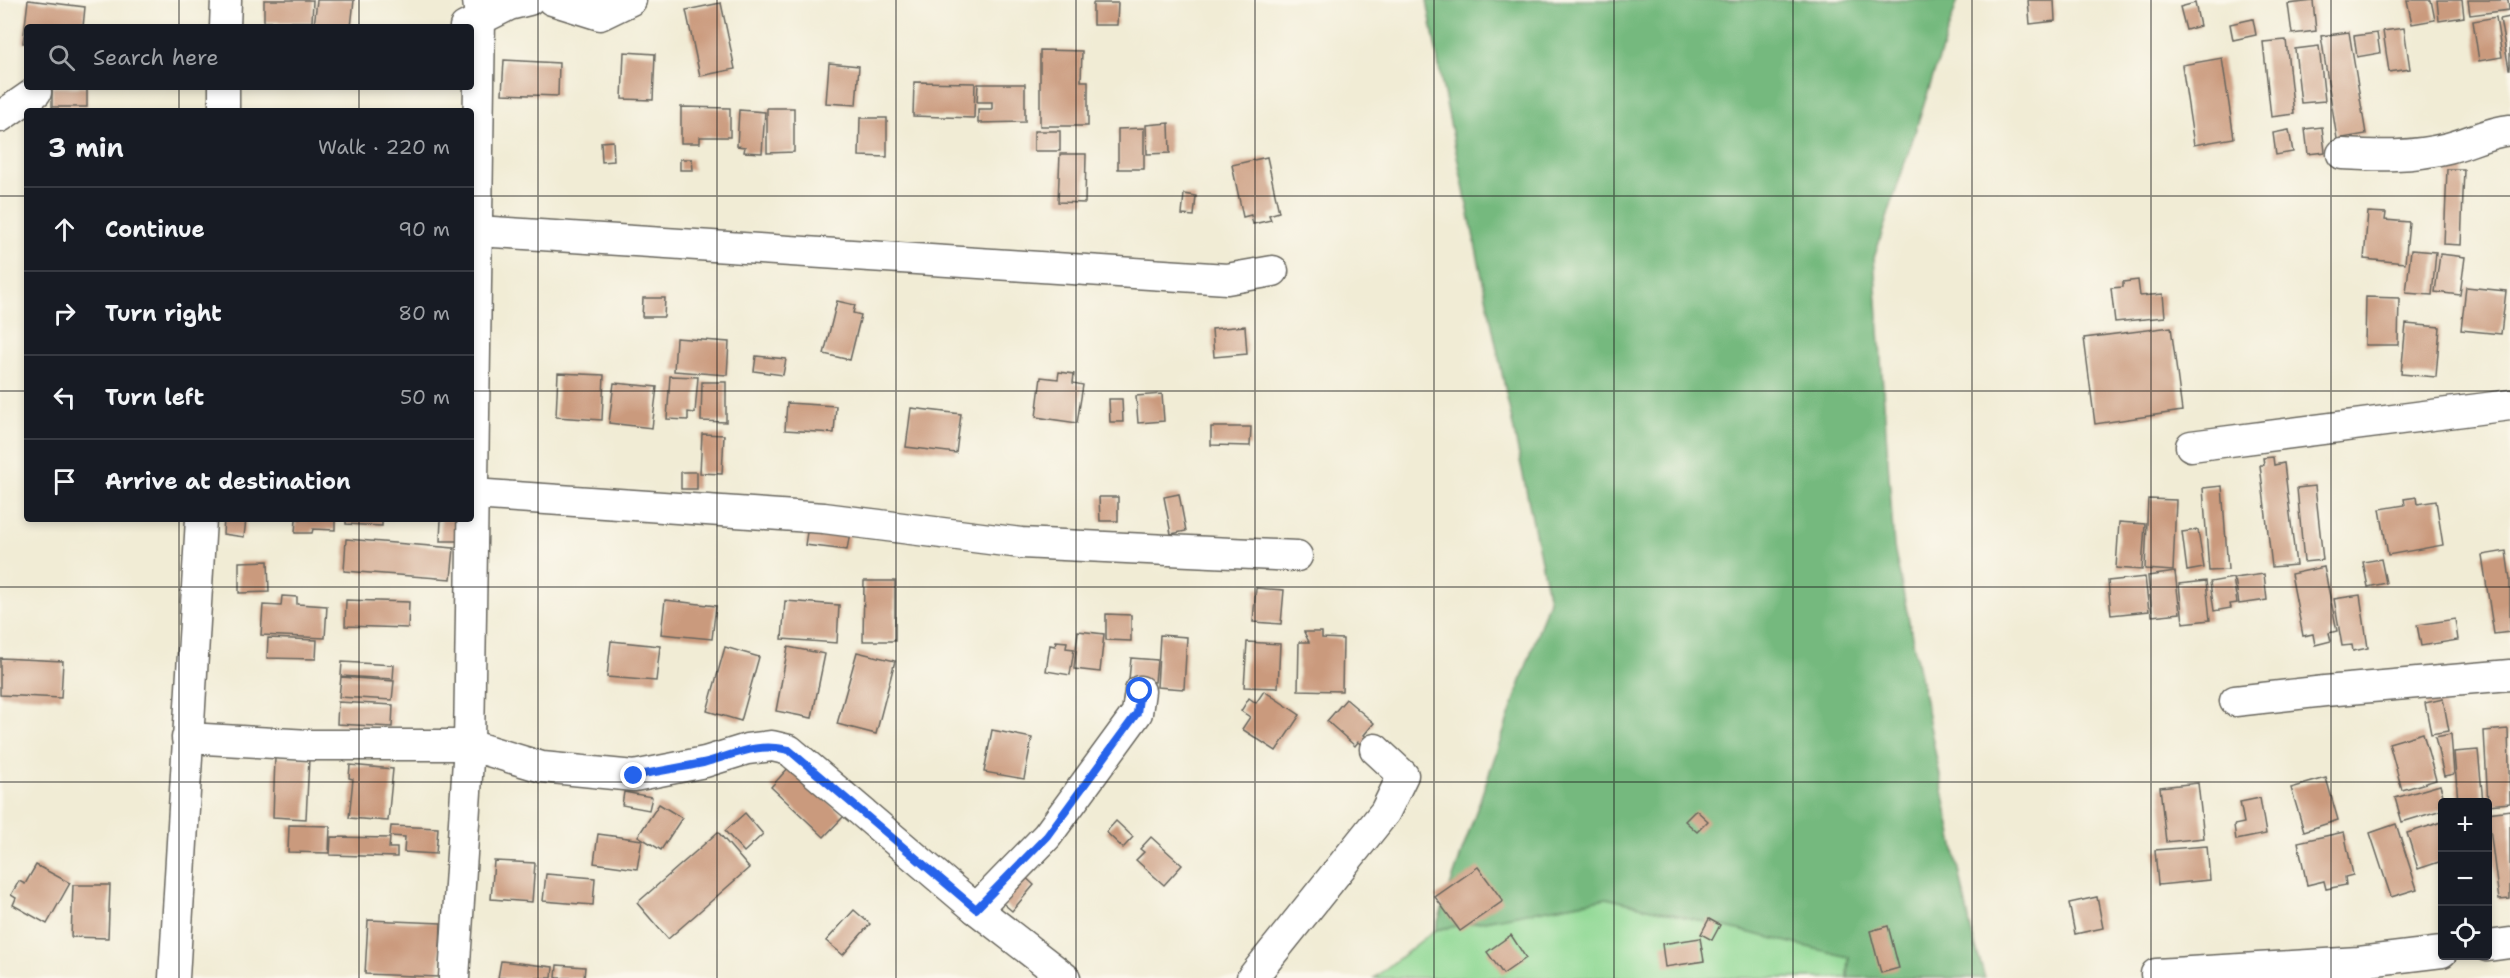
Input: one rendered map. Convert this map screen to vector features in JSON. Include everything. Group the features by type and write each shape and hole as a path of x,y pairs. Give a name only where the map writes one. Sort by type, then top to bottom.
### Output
{"street":[{"path":"225,24 226,0"},
{"path":"474,428 477,231 474,15 529,0"},
{"path":"552,0 600,15 631,0"},
{"path":"224,90 224,108"},
{"path":"0,117 36,93"},
{"path":"2342,154 2386,157 2421,154 2451,148 2498,131 2510,130"},
{"path":"477,231 1227,279 1274,272"},
{"path":"2191,446 2510,405"},
{"path":"474,494 824,518 1021,543 1298,556"},
{"path":"174,978 186,738 201,522"},
{"path":"454,978 469,745 473,522"},
{"path":"2235,701 2325,690 2510,675"},
{"path":"976,909 1047,836 1137,713 1140,691"},
{"path":"186,738 310,745 469,745 542,768 634,776 705,762 747,749 772,746 789,750 976,909 1065,978"},
{"path":"1252,978 1385,812 1399,787 1403,775 1375,749"},
{"path":"2492,945 2510,943"},
{"path":"2156,974 2359,962 2438,952"}],"green space":[{"path":"1427,0 1958,0 1874,258 1894,547 1972,935 1985,978 1848,978 1849,957 1607,898 1435,930 1549,600 1442,84"},
{"path":"1607,898 1849,957 1848,978 1374,978 1435,930"}],"building":[{"path":"28,0 85,7 83,24 25,24"},
{"path":"264,0 313,0 312,22 264,22"},
{"path":"317,0 354,0 351,24 314,24"},
{"path":"2028,0 2054,0 2055,21 2030,24"},
{"path":"2407,0 2431,0 2435,20 2412,24"},
{"path":"2437,0 2462,0 2464,17 2439,21"},
{"path":"2468,0 2508,0 2509,10 2470,15"},
{"path":"2313,1 2316,31 2292,34 2288,4"},
{"path":"721,3 735,69 700,76 686,10"},
{"path":"1093,3 1118,3 1117,25 1093,25"},
{"path":"2195,3 2200,26 2186,30 2180,7"},
{"path":"2496,17 2502,57 2479,61 2473,21"},
{"path":"2510,17 2510,69 2509,69 2500,19"},
{"path":"2253,19 2256,35 2233,40 2230,24"},
{"path":"2404,28 2410,69 2389,72 2383,31"},
{"path":"2349,32 2366,134 2337,139 2321,36"},
{"path":"2377,33 2380,53 2357,57 2354,36"},
{"path":"2286,40 2294,114 2271,117 2263,42"},
{"path":"2319,46 2325,101 2301,103 2295,49"},
{"path":"1040,50 1082,51 1081,81 1088,81 1088,126 1040,126"},
{"path":"624,52 655,54 653,100 622,99"},
{"path":"2222,58 2234,138 2194,145 2182,65"},
{"path":"504,60 559,63 558,96 502,94"},
{"path":"829,63 859,66 856,105 826,103"},
{"path":"914,82 975,83 974,118 913,116"},
{"path":"978,84 1025,84 1025,122 978,123 978,109 992,109 992,102 977,102"},
{"path":"52,90 87,90 87,107 52,107"},
{"path":"681,107 730,108 730,137 700,137 700,143 681,143"},
{"path":"767,108 794,108 794,152 767,153"},
{"path":"739,110 765,112 762,153 744,152 745,147 737,146"},
{"path":"860,118 887,118 887,157 859,156"},
{"path":"1169,123 1170,153 1147,154 1146,125"},
{"path":"2322,127 2325,152 2308,154 2305,129"},
{"path":"1144,128 1144,169 1118,169 1118,129"},
{"path":"2289,130 2293,152 2276,155 2273,133"},
{"path":"1034,131 1060,131 1060,151 1034,151"},
{"path":"613,141 614,161 602,162 601,142"},
{"path":"1060,154 1086,154 1085,203 1058,202"},
{"path":"1267,157 1279,212 1269,215 1271,220 1253,224 1251,215 1243,217 1232,165"},
{"path":"680,159 692,159 693,170 680,170"},
{"path":"2447,169 2464,169 2461,245 2444,244"},
{"path":"1184,194 1196,196 1194,216 1182,215"},
{"path":"2368,212 2386,213 2385,220 2409,222 2405,263 2364,259"},
{"path":"2411,250 2436,252 2432,295 2406,293"},
{"path":"2440,254 2465,257 2460,295 2435,292"},
{"path":"2138,280 2140,296 2163,294 2165,317 2115,322 2111,288 2123,287 2123,282"},
{"path":"2466,287 2506,291 2501,334 2461,330"},
{"path":"2366,297 2399,298 2398,345 2365,345"},
{"path":"643,298 665,298 664,317 642,317"},
{"path":"837,301 855,305 853,313 861,315 850,360 824,354"},
{"path":"2406,324 2440,327 2436,377 2401,374"},
{"path":"1245,326 1247,354 1214,357 1212,329"},
{"path":"2171,327 2182,411 2095,424 2084,338"},
{"path":"676,338 729,342 727,375 674,371"},
{"path":"756,356 786,359 783,375 754,371"},
{"path":"1059,372 1074,374 1073,383 1083,385 1077,423 1036,417 1041,377 1058,379"},
{"path":"558,373 604,375 602,420 556,417"},
{"path":"670,376 698,377 695,413 688,412 688,420 667,419"},
{"path":"702,382 726,382 726,422 701,421"},
{"path":"614,383 657,387 652,428 609,423"},
{"path":"1162,394 1164,421 1138,423 1136,396"},
{"path":"1109,399 1122,399 1123,422 1110,422"},
{"path":"787,403 836,406 834,433 785,430"},
{"path":"911,408 961,414 956,453 906,447"},
{"path":"1211,427 1251,427 1250,446 1211,445"},
{"path":"702,434 724,435 722,474 700,473"},
{"path":"2273,457 2274,465 2284,463 2296,565 2272,567 2260,465 2264,465 2263,458"},
{"path":"681,472 697,472 697,489 681,489"},
{"path":"2222,486 2228,570 2209,571 2203,488"},
{"path":"2315,486 2323,560 2304,562 2297,488"},
{"path":"1179,494 1186,531 1171,534 1164,497"},
{"path":"1099,497 1118,497 1118,521 1100,521"},
{"path":"2417,497 2418,504 2436,501 2443,545 2388,555 2380,509 2405,505 2404,499"},
{"path":"2148,499 2176,500 2173,571 2145,569"},
{"path":"224,522 246,522 244,537 223,534"},
{"path":"296,522 335,522 335,530 313,529 312,533 295,533"},
{"path":"346,522 382,522 382,526 346,524"},
{"path":"441,522 459,522 458,541 440,541"},
{"path":"2119,522 2145,524 2142,570 2116,568"},
{"path":"808,526 850,532 847,550 805,545"},
{"path":"2198,530 2204,568 2187,571 2182,532"},
{"path":"346,539 454,548 451,579 344,571"},
{"path":"2506,551 2510,580 2510,632 2494,634 2482,555"},
{"path":"2381,559 2386,583 2368,587 2363,562"},
{"path":"268,561 269,592 239,593 239,562"},
{"path":"2324,567 2337,631 2329,633 2331,641 2315,645 2313,634 2303,636 2291,574"},
{"path":"2175,572 2180,613 2152,616 2148,576"},
{"path":"2264,574 2267,600 2239,604 2235,578"},
{"path":"2145,577 2149,611 2111,615 2108,581"},
{"path":"2233,578 2237,603 2230,604 2231,608 2214,611 2210,582"},
{"path":"864,581 895,581 895,641 863,641"},
{"path":"2206,581 2210,620 2183,623 2179,584"},
{"path":"1256,588 1284,590 1281,624 1253,622"},
{"path":"2360,595 2368,648 2353,651 2352,645 2342,646 2334,599"},
{"path":"282,596 297,597 297,604 327,606 325,638 261,635 263,605 281,606"},
{"path":"346,600 409,602 408,628 345,626"},
{"path":"665,600 716,606 712,639 661,634"},
{"path":"785,601 839,605 837,643 782,639"},
{"path":"1106,614 1131,615 1131,641 1106,640"},
{"path":"2455,619 2458,640 2421,646 2417,625"},
{"path":"1078,631 1104,634 1100,672 1074,669"},
{"path":"1304,632 1322,632 1322,638 1343,639 1342,691 1298,690 1299,642 1309,642"},
{"path":"1160,635 1187,637 1184,689 1157,687"},
{"path":"268,638 317,640 316,659 267,658"},
{"path":"611,641 660,646 656,681 607,677"},
{"path":"1056,641 1067,642 1066,648 1074,649 1070,675 1046,671 1050,645 1055,646"},
{"path":"1247,642 1280,644 1278,688 1244,687"},
{"path":"725,647 759,657 741,721 707,711"},
{"path":"788,647 825,654 812,718 776,711"},
{"path":"857,652 895,661 876,734 837,724"},
{"path":"0,658 63,661 61,698 0,695"},
{"path":"1131,658 1157,660 1155,682 1129,680"},
{"path":"342,662 394,665 393,679 341,676"},
{"path":"341,677 394,681 392,700 339,697"},
{"path":"1264,691 1300,715 1276,751 1242,729 1250,717 1241,711 1249,698 1256,703"},
{"path":"1346,699 1374,723 1364,735 1370,740 1364,747 1358,742 1355,746 1327,721"},
{"path":"2443,699 2449,731 2431,734 2425,703"},
{"path":"338,702 393,705 392,727 337,724"},
{"path":"2508,729 2510,803 2492,805 2492,798 2488,798 2484,731"},
{"path":"992,730 1032,738 1024,779 984,772"},
{"path":"2423,733 2436,780 2402,790 2389,743"},
{"path":"2451,734 2454,774 2444,776 2435,737"},
{"path":"2478,750 2483,798 2458,798 2454,752"},
{"path":"275,757 309,759 306,819 273,817"},
{"path":"350,765 393,769 388,821 349,818 353,779 349,778"},
{"path":"790,766 844,816 824,837 771,787"},
{"path":"2326,778 2338,820 2304,831 2291,788"},
{"path":"2198,783 2204,838 2166,842 2160,787"},
{"path":"2440,785 2444,798 2438,798 2438,811 2402,822 2395,798"},
{"path":"624,792 652,797 649,810 622,805"},
{"path":"2260,798 2266,834 2236,840 2234,825 2244,823 2240,802"},
{"path":"659,804 682,818 661,850 638,836"},
{"path":"1696,810 1708,821 1697,832 1685,821"},
{"path":"2510,810 2510,899 2499,900 2492,845 2492,812"},
{"path":"745,813 763,834 744,852 725,831"},
{"path":"1116,821 1133,837 1123,848 1106,832"},
{"path":"2438,823 2438,862 2418,869 2407,833"},
{"path":"2396,824 2417,889 2391,897 2370,833"},
{"path":"289,825 330,826 329,853 288,852"},
{"path":"391,826 438,828 436,854 404,852 405,837 390,836"},
{"path":"718,832 749,868 668,939 637,903"},
{"path":"2344,832 2353,875 2345,877 2346,885 2326,889 2324,881 2307,885 2298,842"},
{"path":"598,834 642,840 637,869 594,863"},
{"path":"331,837 390,838 389,848 397,848 397,857 330,855"},
{"path":"1151,837 1182,865 1164,885 1136,860 1144,852 1140,849"},
{"path":"2207,846 2210,880 2158,885 2155,850"},
{"path":"494,861 535,863 532,902 491,899"},
{"path":"36,865 70,883 47,924 13,905 16,898 11,895 19,881 25,884"},
{"path":"1478,867 1503,901 1460,931 1435,897"},
{"path":"546,874 595,878 593,905 543,901"},
{"path":"1022,874 1034,885 1012,911 999,900"},
{"path":"73,885 110,885 108,938 71,937"},
{"path":"2097,897 2103,928 2075,934 2069,903"},
{"path":"854,910 870,924 843,955 826,941"},
{"path":"1709,919 1720,925 1712,940 1701,934"},
{"path":"368,920 441,923 439,977 365,974"},
{"path":"1888,926 1899,968 1881,973 1870,931"},
{"path":"1511,935 1526,958 1503,974 1487,952"},
{"path":"1700,938 1704,961 1665,967 1662,944"},
{"path":"501,961 553,967 552,978 498,978"},
{"path":"557,965 585,967 584,978 556,978"}],"route":[{"path":"634,776 705,762 747,749 772,746 789,750 976,909 1047,836 1137,713 1140,691"}]}
